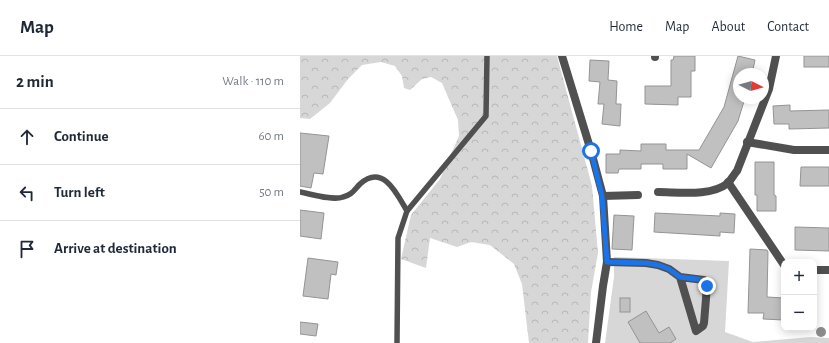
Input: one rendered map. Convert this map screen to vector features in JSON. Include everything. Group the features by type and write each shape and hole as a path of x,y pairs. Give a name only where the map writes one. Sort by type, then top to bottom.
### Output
{"street":[{"path":"562,56 591,151 602,196 607,262 596,343"},
{"path":"658,192 706,192 719,188 728,182 737,170 769,89 776,56"},
{"path":"747,142 794,150 829,150"},
{"path":"728,182 781,261"},
{"path":"602,196 638,195"},
{"path":"607,262 646,263 658,265 669,269 680,277 704,280 706,283 704,323 696,331 680,277"},
{"path":"817,270 829,270"}],"lane":[{"path":"397,343 398,238 407,211 486,116 487,56"},
{"path":"300,192 342,198 352,194 360,184 372,177 382,178 392,187 407,211"}],"green space":[{"path":"300,56 557,56 592,186 598,253 591,292 588,343 529,343 522,284 514,264 490,245 471,242 457,247 430,238 426,268 401,259 411,215 440,179 459,136 458,120 442,83 431,77 422,79 410,90 404,88 402,76 395,66 381,62 362,65 348,79 330,103 310,119 300,118"},
{"path":"614,257 729,261 725,332 753,342 811,337 829,338 829,343 605,343 614,277"}],"building":[{"path":"674,56 695,56 695,71 691,71 691,97 678,97 678,105 645,104 645,86 671,86 671,60 673,60"},
{"path":"738,56 755,60 753,68 735,68"},
{"path":"804,56 829,56 829,67 804,67"},
{"path":"590,60 609,61 608,80 617,81 616,104 621,104 620,126 602,124 604,104 598,104 600,82 589,81"},
{"path":"733,74 733,104 743,104 738,121 711,168 687,154 687,169 663,169 663,164 641,164 641,169 619,169 618,173 606,173 606,154 620,154 620,150 641,151 641,144 666,144 666,150 699,150 724,107"},
{"path":"790,105 790,111 829,110 829,128 789,129 789,124 774,124 773,106"},
{"path":"300,133 329,136 323,174 314,173 311,188 300,186"},
{"path":"755,162 774,162 774,195 776,196 776,211 757,211 757,195 755,195"},
{"path":"801,167 829,167 829,186 800,186"},
{"path":"300,210 324,213 321,239 300,236"},
{"path":"655,213 720,216 720,213 735,214 734,233 720,232 720,236 654,232"},
{"path":"614,215 634,216 632,250 612,249"},
{"path":"795,227 829,228 829,251 795,250"},
{"path":"750,249 767,250 767,297 781,298 781,320 763,319 764,313 748,313"},
{"path":"308,258 338,262 336,275 331,274 328,299 303,296"},
{"path":"620,298 630,298 630,312 620,312"},
{"path":"646,311 659,333 669,327 676,339 670,343 640,343 628,322"},
{"path":"300,322 318,324 316,336 300,334"}],"route":[{"path":"591,151 602,196 607,262 646,263 658,265 669,269 680,277 704,280 707,286"}]}
